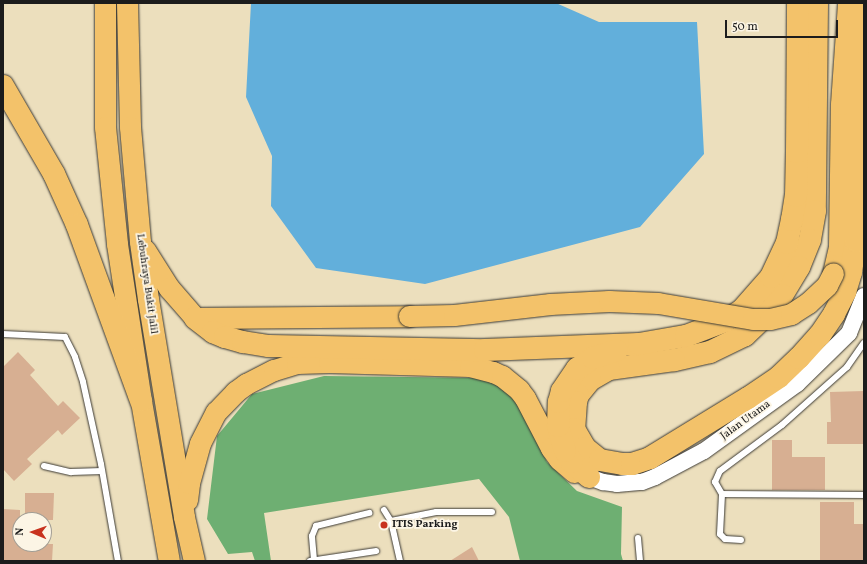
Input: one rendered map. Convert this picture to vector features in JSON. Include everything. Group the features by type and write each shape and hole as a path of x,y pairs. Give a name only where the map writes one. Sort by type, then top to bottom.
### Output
{"highway":[{"name":"Lebuhraya Bukit Jalil","path":"105,3 105,127 117,244 141,401 169,561"},
{"name":"Lebuhraya Bukit Jalil","path":"127,3 130,128 140,242 184,517 194,561"},
{"path":"140,242 169,288 195,318 213,332 243,342 269,346 505,350 639,344 686,336 725,321 742,310 771,277 787,243 796,196 798,3"},
{"path":"817,3 815,206 810,240 799,267 782,295 770,311 745,335 710,352 674,360 609,369 590,380 578,395 574,429 585,448 600,460 623,464 636,463 650,458 748,398 779,377 799,358 820,335 834,314 845,292 852,272 856,241 859,3"},
{"path":"195,318 409,316 461,314 550,304 609,301 658,303 753,319 770,319 791,314 808,303 827,285 833,273 839,246 841,104 848,3"},
{"path":"3,86 54,174 77,225 141,401"},
{"path":"589,477 572,462 560,437 558,412 562,391 577,369 593,358 639,344"},
{"path":"184,517 189,483 200,443 216,412 235,392 246,384 274,370 297,363 329,362 470,366 493,372 512,383 525,398 559,459 580,475 589,477"}],"street":[{"name":"Jalan Utama","path":"589,477 603,482 617,484 642,482 655,477 704,451 768,406 808,374 849,333 864,296"}],"lane":[{"path":"3,334 65,337 75,357 83,382 102,470 118,561"},
{"path":"741,540 725,539 720,534 722,494 715,482 720,471 782,425 847,367 864,343"},
{"path":"44,466 72,472 102,470"},
{"path":"722,494 864,495"},
{"path":"384,510 391,521 400,561"},
{"path":"391,521 436,512 492,512"},
{"path":"369,513 316,526 312,536 312,560 376,551"},
{"path":"638,538 640,561"}],"green space":[{"path":"324,376 487,378 518,402 547,462 577,491 622,507 621,554 623,561 520,561 509,517 479,479 264,513 271,561 255,561 252,552 228,554 207,519 217,436 252,394"}],"water":[{"path":"251,3 556,3 599,22 697,22 704,154 640,227 425,284 316,268 271,206 272,156 246,97"}],"building":[{"path":"18,352 35,370 30,375 58,406 63,401 80,418 62,435 58,430 27,459 32,464 14,481 3,469 3,367"},
{"path":"864,391 864,444 827,444 827,422 831,422 830,392"},
{"path":"772,440 792,440 792,457 825,457 825,490 772,490"},
{"path":"25,493 54,493 53,520 52,512 25,512"},
{"path":"820,502 854,502 854,524 864,524 864,561 820,561"},
{"path":"3,509 20,510 20,512 12,512 12,552 52,552 53,544 52,561 3,561"},
{"path":"472,547 479,561 450,561"}],"place":[{"name":"ITIS Parking","path":"384,525"}]}
